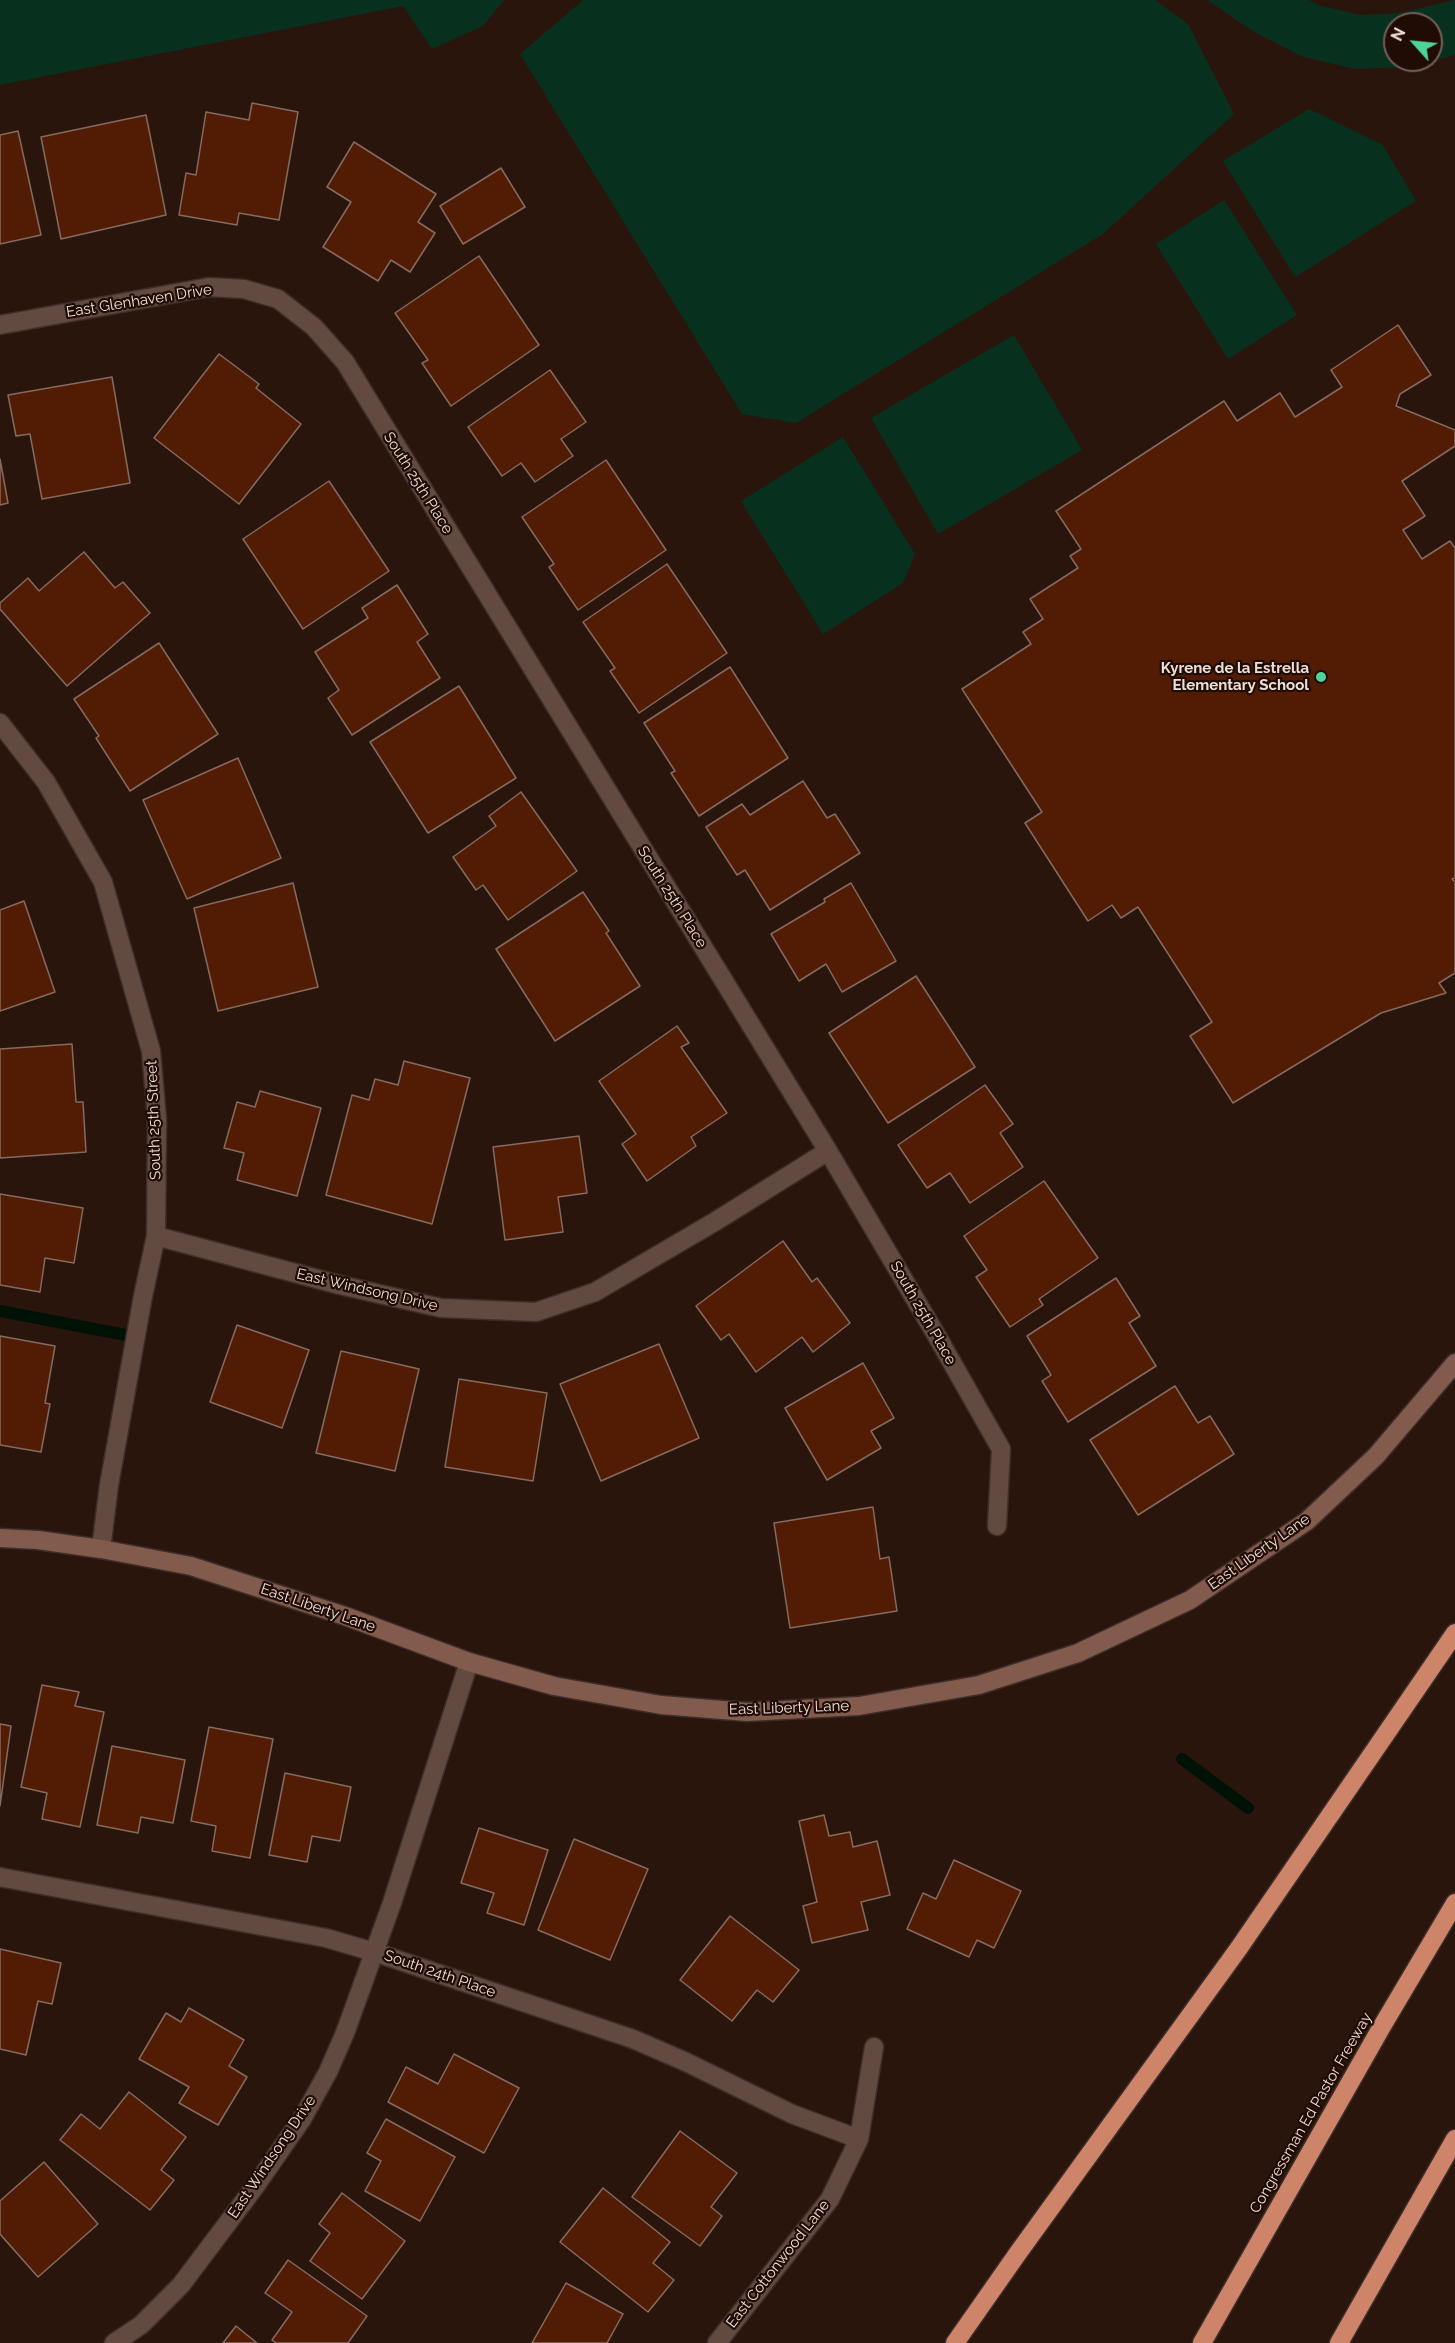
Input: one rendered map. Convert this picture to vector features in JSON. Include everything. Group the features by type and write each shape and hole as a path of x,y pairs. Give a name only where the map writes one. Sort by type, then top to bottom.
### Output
{"highway":[{"path":"955,2343 1239,1948 1455,1633"},
{"name":"Congressman Ed Pastor Freeway","path":"1202,2343 1381,2028 1455,1903"},
{"path":"1339,2343 1455,2139"}],"street":[{"name":"East Glenhaven Drive","path":"0,325 209,287 244,289 278,299"},
{"name":"South 25th Place","path":"278,299 314,327 345,362 828,1151 938,1338 1001,1449 997,1526"},
{"name":"South 25th Street","path":"0,723 46,782 103,882 151,1051 157,1119 156,1236 109,1485 101,1549"},
{"name":"East Windsong Drive","path":"156,1236 340,1285 441,1308 536,1312 595,1292 716,1221 828,1151"},
{"name":"East Liberty Lane","path":"0,1538 38,1540 101,1549 191,1566 345,1616 469,1662 554,1686 639,1701 747,1712 859,1706 979,1685 1078,1653 1190,1600 1307,1521 1376,1456 1455,1364"},
{"name":"East Windsong Drive","path":"114,2343 141,2325 181,2285 254,2188 302,2119 328,2072 392,1903 469,1662"},
{"name":"South 24th Place","path":"0,1878 326,1938 374,1952 633,2039 686,2062 792,2114 859,2139"},
{"name":"East Cottonwood Lane","path":"717,2343 830,2199 859,2139 874,2047"}],"green space":[{"path":"0,0 504,0 483,26 432,49 403,6 0,85"},
{"path":"583,0 1155,0 1188,24 1234,114 1103,234 796,423 742,414 520,54"},
{"path":"1207,0 1309,0 1321,6 1361,15 1383,14 1383,68 1356,69 1303,57 1251,30"},
{"path":"1455,0 1455,55 1443,58 1443,12 1404,12"},
{"path":"1309,109 1383,145 1416,201 1295,277 1223,161"},
{"path":"1224,200 1297,315 1228,359 1156,244"},
{"path":"1014,335 1082,450 938,534 871,418"},
{"path":"843,437 915,554 903,583 823,634 741,501"}],"building":[{"path":"252,103 298,112 279,220 239,213 237,225 179,215 186,173 196,175 206,112 249,120"},
{"path":"146,115 166,215 61,239 41,137"},
{"path":"18,131 41,235 0,244 0,135"},
{"path":"354,142 436,194 418,222 435,233 410,272 391,260 378,281 323,247 351,202 327,187"},
{"path":"501,168 525,207 463,244 440,206"},
{"path":"479,256 539,345 451,406 422,363 428,360 395,313"},
{"path":"1398,325 1431,375 1400,394 1396,406 1455,430 1455,446 1402,481 1425,516 1403,530 1422,559 1450,541 1455,548 1455,878 1452,879 1455,882 1455,973 1439,983 1446,993 1381,1013 1233,1103 1190,1036 1212,1022 1138,907 1121,918 1112,905 1088,921 1025,823 1042,812 962,689 1031,644 1023,632 1043,619 1030,599 1078,568 1070,556 1081,549 1056,511 1224,401 1237,421 1280,393 1295,417 1342,387 1331,370"},
{"path":"219,354 259,384 256,388 301,424 239,504 154,438"},
{"path":"550,370 586,422 561,439 573,456 535,482 521,463 502,476 468,427"},
{"path":"112,377 130,483 42,499 30,434 16,436 8,395"},
{"path":"0,459 8,503 0,505"},
{"path":"606,460 666,550 578,610 549,567 554,564 522,517"},
{"path":"329,481 389,571 303,629 243,539"},
{"path":"84,552 115,588 123,582 150,613 67,686 0,609 0,603 28,578 39,591"},
{"path":"667,564 727,653 639,713 610,671 615,668 583,622"},
{"path":"397,585 428,634 417,642 440,678 352,735 328,698 339,690 315,652 368,618 362,608"},
{"path":"159,643 218,734 130,791 96,738 99,736 74,699"},
{"path":"730,667 788,758 699,816 671,773 675,771 644,723"},
{"path":"459,686 516,778 428,833 370,742"},
{"path":"238,758 281,858 187,899 143,800"},
{"path":"803,781 827,818 835,814 860,853 770,910 745,870 737,875 706,827 742,804 750,815"},
{"path":"521,792 577,871 508,920 483,885 476,890 453,857 496,826 489,816"},
{"path":"293,883 318,987 218,1011 194,908"},
{"path":"851,883 896,961 842,992 826,964 799,981 771,934 825,902 824,899"},
{"path":"583,892 609,931 606,933 640,986 555,1041 496,949"},
{"path":"24,901 55,992 0,1011 0,910"},
{"path":"916,976 975,1067 888,1123 829,1033"},
{"path":"677,1026 689,1043 681,1047 727,1113 691,1137 696,1146 647,1181 622,1144 636,1134 599,1081"},
{"path":"72,1044 76,1102 83,1102 86,1152 0,1158 0,1049"},
{"path":"404,1061 470,1078 432,1224 326,1195 352,1095 369,1100 375,1079 398,1085"},
{"path":"985,1085 1013,1124 1000,1133 1023,1167 970,1203 950,1173 927,1188 898,1145"},
{"path":"260,1091 321,1108 297,1196 237,1180 244,1153 224,1148 237,1102 255,1107"},
{"path":"579,1136 587,1193 558,1197 563,1232 505,1240 493,1147"},
{"path":"1044,1181 1098,1258 1039,1299 1043,1305 1010,1327 976,1277 987,1270 964,1236"},
{"path":"0,1194 83,1208 74,1263 45,1258 40,1292 0,1285"},
{"path":"783,1241 812,1282 817,1278 850,1323 813,1352 802,1337 756,1372 729,1334 721,1340 696,1306"},
{"path":"1116,1278 1140,1316 1129,1323 1156,1366 1068,1422 1042,1381 1051,1375 1027,1336"},
{"path":"237,1325 309,1350 282,1428 210,1402"},
{"path":"0,1336 55,1346 45,1403 50,1404 41,1452 0,1445"},
{"path":"659,1344 699,1438 601,1481 560,1384"},
{"path":"341,1351 419,1369 395,1471 316,1453"},
{"path":"863,1363 894,1418 871,1431 881,1448 827,1480 785,1408"},
{"path":"459,1379 547,1393 533,1481 445,1467"},
{"path":"1175,1386 1198,1423 1210,1416 1234,1454 1138,1515 1090,1440"},
{"path":"873,1507 880,1559 889,1557 897,1611 790,1628 774,1523"},
{"path":"42,1685 79,1692 75,1706 104,1712 80,1827 42,1819 47,1793 21,1787"},
{"path":"0,1724 11,1726 0,1806"},
{"path":"209,1727 273,1739 250,1858 212,1851 216,1826 191,1821"},
{"path":"112,1746 185,1760 173,1823 141,1817 138,1833 97,1825"},
{"path":"285,1773 351,1787 340,1841 312,1836 307,1862 269,1855"},
{"path":"824,1815 829,1836 850,1832 853,1847 877,1841 890,1895 861,1902 868,1930 812,1943 803,1906 817,1902 799,1821"},
{"path":"479,1828 548,1850 524,1925 487,1913 494,1893 461,1883"},
{"path":"574,1839 648,1869 610,1960 538,1930"},
{"path":"954,1860 1021,1891 994,1948 977,1940 969,1957 907,1929 923,1893 936,1899"},
{"path":"730,1916 799,1970 773,2002 757,1990 732,2021 680,1980"},
{"path":"0,1949 61,1963 52,2004 38,2001 26,2055 0,2049"},
{"path":"189,2008 244,2040 229,2066 247,2077 218,2125 179,2103 189,2087 139,2059 166,2013 181,2022"},
{"path":"454,2054 519,2088 484,2153 388,2102 406,2067 438,2084"},
{"path":"129,2092 186,2137 161,2170 174,2180 150,2210 60,2140 81,2114 100,2129"},
{"path":"386,2119 455,2157 420,2221 365,2191 381,2161 367,2153"},
{"path":"680,2131 737,2173 711,2207 722,2216 700,2246 632,2197"},
{"path":"44,2162 98,2224 38,2277 0,2234 0,2201"},
{"path":"603,2188 670,2242 653,2263 674,2280 648,2312 560,2242"},
{"path":"342,2193 405,2241 362,2299 310,2261 330,2233 319,2224"},
{"path":"288,2260 367,2316 348,2343 276,2343 272,2340 292,2312 265,2293"},
{"path":"566,2283 623,2314 607,2343 532,2343"},
{"path":"236,2326 257,2343 223,2343"}],"waterway":[{"path":"0,1311 136,1337"},
{"path":"1182,1759 1248,1808"}],"place":[{"name":"Kyrene de la Estrella Elementary School","path":"1321,677"}]}
